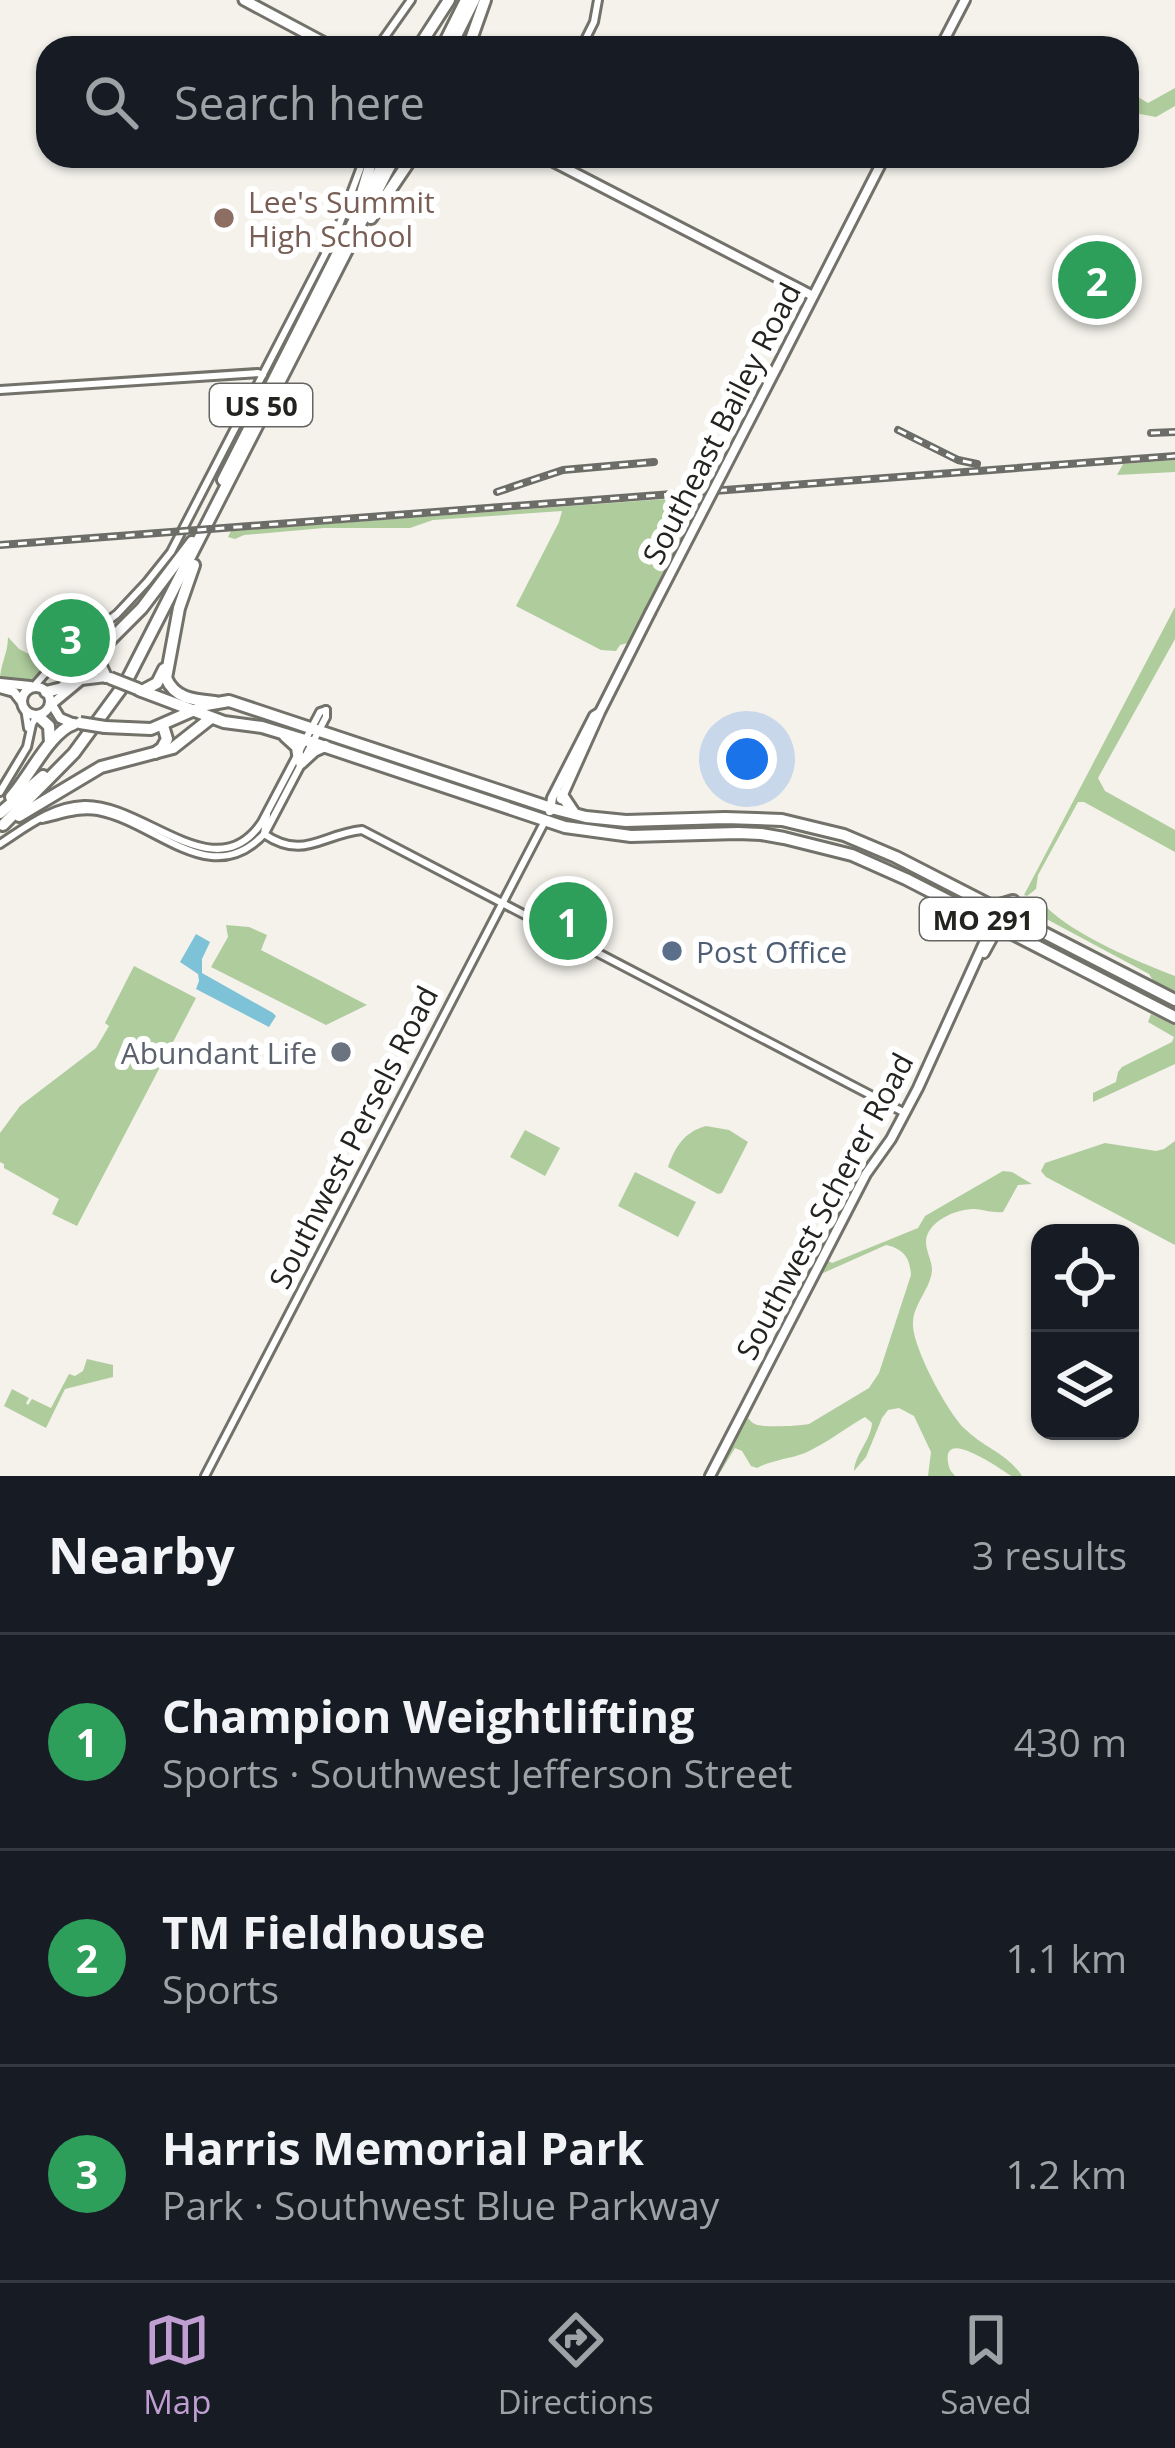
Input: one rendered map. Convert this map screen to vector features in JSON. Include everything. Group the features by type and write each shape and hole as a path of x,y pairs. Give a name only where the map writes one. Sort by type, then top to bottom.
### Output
{"highway":[{"path":"426,36 449,0"},
{"path":"452,36 470,0"},
{"path":"472,36 485,0"},
{"path":"366,168 357,205 330,262 339,274 405,168"},
{"name":"US 50","path":"1,818 51,778 126,682 385,168"},
{"path":"43,694 62,688 108,643 195,543"},
{"path":"140,690 157,683 168,662 195,543"},
{"path":"108,643 100,657 108,677"},
{"name":"MO 291","path":"168,662 166,678 186,698 229,701 315,731 529,816 542,828 650,837 738,832 823,846 868,862 981,917 994,932 1012,934 1175,1017"},
{"name":"MO 291","path":"108,677 211,718 336,736 577,814 626,821 725,818 805,824 844,835 1175,1000"},
{"path":"1,818 60,729 77,724 141,730 163,726 215,702"},
{"path":"37,716 49,726 50,742"},
{"path":"1,818 101,767 180,745 211,718"},
{"path":"146,756 166,742 163,726"},
{"path":"278,731 294,744 300,759 314,751 315,731"},
{"path":"562,795 577,814"},
{"path":"993,907 1013,901 1022,922"}],"main road":[{"path":"244,0 312,36"},
{"path":"946,36 965,0"},
{"path":"565,168 813,296"},
{"name":"Southeast Bailey Road","path":"542,828 879,168"},
{"path":"23,704 24,692 43,694 82,680 108,677"},
{"path":"0,686 14,692 37,716 45,713 43,694"},
{"path":"0,686 43,694 60,718 77,724"},
{"name":"Southeast Bailey Road","path":"551,808 552,797 600,712"},
{"name":"Southwest Scherer Road","path":"710,1476 866,1174 891,1139 926,1073 957,998 1006,913"}],"street":[{"path":"386,36 411,0"},
{"path":"587,36 598,0"},
{"path":"43,694 50,674 117,614 171,552 342,222 364,168"},
{"path":"0,390 263,375"},
{"path":"22,755 28,729 23,704"},
{"path":"0,792 37,716"},
{"path":"103,809 194,854 222,857 248,849 315,731"},
{"path":"0,844 39,820 103,809 126,813 174,837 220,850 262,830 300,759"},
{"name":"Southwest Persels Road","path":"205,1476 542,828"},
{"path":"262,830 282,845 302,847 362,830 905,1113"}],"green space":[{"path":"1175,88 1175,106 1156,117 1139,114 1139,98 1148,103"},
{"path":"1175,460 1175,472 1117,475 1123,464"},
{"path":"706,496 628,643 616,651 601,650 516,606 562,511 433,520 410,528 324,528 228,537 231,531"},
{"path":"67,593 95,603 82,618 82,638 35,682 0,680 8,637 33,656 58,642 62,633 50,610"},
{"path":"1175,607 1175,639 1098,778 1105,791 1175,830 1175,852 1078,802 1038,875 1036,889 1024,895"},
{"path":"1046,907 1090,938 1175,976 1175,993 1039,915"},
{"path":"226,925 267,935 261,950 367,1005 326,1025 211,967 228,937"},
{"path":"134,966 196,998 77,1226 52,1214 59,1199 4,1168 0,1133 20,1106 96,1048"},
{"path":"1151,1014 1175,1025 1175,1064 1093,1102 1093,1093 1116,1082 1122,1067 1172,1042 1174,1037 1148,1022"},
{"path":"706,1126 729,1130 748,1142 718,1194 668,1167 681,1141"},
{"path":"525,1130 560,1148 545,1176 510,1157"},
{"path":"1175,1141 1175,1245 1041,1171 1045,1163 1105,1143 1164,1149"},
{"path":"1003,1171 1032,1184 1018,1185 1003,1212 960,1211 931,1228 926,1242 931,1277 913,1322 924,1362 958,1421 1022,1476 1012,1476 974,1454 953,1449 948,1454 955,1476 928,1476 931,1452 914,1416 899,1408 888,1410 882,1418 866,1457 854,1471 871,1429 865,1417 805,1453 757,1468 735,1448 718,1476 711,1476 825,1259 832,1263 918,1228 925,1216","holes":["886,1245 905,1255 911,1275 879,1373 869,1388 809,1424 752,1422 748,1418 821,1274"]},
{"path":"635,1172 696,1202 678,1237 618,1206"},
{"path":"87,1359 113,1365 113,1377 65,1389 46,1428 4,1406 12,1389 29,1398 28,1405 32,1399 51,1408 69,1374 83,1371"}],"water":[{"path":"196,934 210,942 202,973 273,1013 276,1016 269,1027 196,989 198,974 180,962"}],"railway":[{"path":"898,430 958,460 977,464"},
{"path":"1151,433 1175,432"},
{"path":"0,545 1175,456"},
{"path":"497,492 563,470 654,462"}],"place":[{"name":"Lee's Summit High School","path":"224,218"},
{"name":"TM Fieldhouse","path":"1097,280"},
{"name":"Harris Memorial Park","path":"71,638"},
{"name":"Champion Weightlifting","path":"568,921"},
{"name":"Post Office","path":"672,951"},
{"name":"Abundant Life","path":"341,1052"}]}
